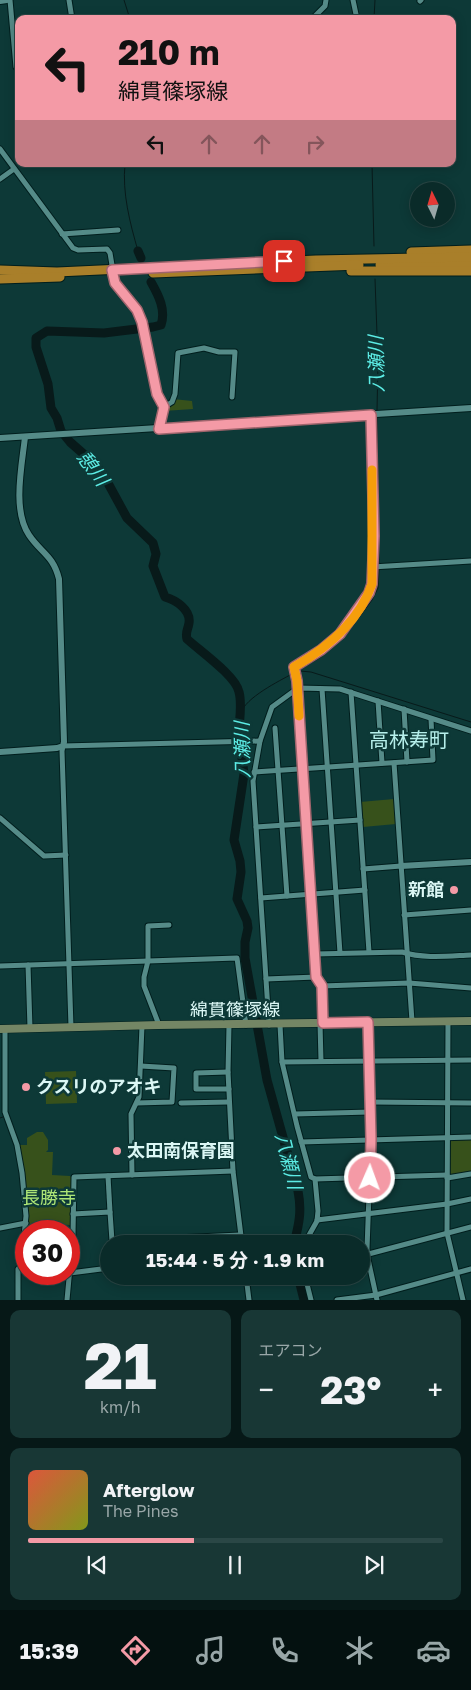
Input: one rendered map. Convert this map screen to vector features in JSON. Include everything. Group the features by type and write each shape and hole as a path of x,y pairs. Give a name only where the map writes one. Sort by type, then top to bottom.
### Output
{"highway":[{"path":"269,262 304,256 471,250"},
{"path":"0,279 269,262 471,257"},
{"path":"0,270 112,272 471,264"},
{"path":"254,269 303,271 471,271"}],"main road":[{"name":"綿貫篠塚線","path":"2,1029 471,1021"}],"street":[{"path":"0,1 9,0 15,57"},
{"path":"69,0 71,15"},
{"path":"316,15 325,6 326,0"},
{"path":"354,0 357,15"},
{"path":"0,149 73,248 78,250 108,249 115,283 137,310 142,322 157,394 164,407 159,429"},
{"path":"0,179 14,169"},
{"path":"62,234 118,230"},
{"path":"164,407 172,402 175,394 178,353 204,348 219,352 235,352 232,397"},
{"path":"0,438 471,408"},
{"path":"321,1061 322,986 316,977 298,688 294,667 321,650 340,634 369,593 372,584 376,414"},
{"path":"25,437 20,489 22,521 28,534 52,561 59,579 62,751 71,1027"},
{"path":"373,567 471,561"},
{"path":"268,1025 254,772 260,741 272,707 298,688 340,689 471,731"},
{"path":"322,688 340,953"},
{"path":"351,692 369,952"},
{"path":"378,701 382,763"},
{"path":"404,709 407,762"},
{"path":"254,772 433,760 431,718"},
{"path":"275,728 287,896"},
{"path":"0,752 63,746 260,741"},
{"path":"394,763 412,1021"},
{"path":"0,818 44,856 66,855"},
{"path":"256,827 360,820"},
{"path":"363,869 471,862"},
{"path":"261,898 364,890"},
{"path":"404,915 471,910"},
{"path":"159,1025 144,986 148,961 148,926 169,925"},
{"path":"314,954 369,952 434,957 471,955"},
{"path":"0,966 237,958 247,1025"},
{"path":"28,965 30,1028"},
{"path":"266,979 316,977"},
{"path":"322,986 409,983 471,988"},
{"path":"448,1021 447,1233 463,1300"},
{"path":"366,1235 371,1139 368,1022"},
{"path":"229,1025 228,1072 233,1171 240,1235"},
{"path":"280,1025 282,1062 311,1177 315,1179 447,1177 471,1174"},
{"path":"132,1175 131,1114 139,1097 142,1026"},
{"path":"2,1029 2,1113 17,1145 22,1173 26,1220"},
{"path":"282,1062 471,1060"},
{"path":"137,1103 172,1102 174,1068 141,1066"},
{"path":"228,1072 196,1072 196,1089 229,1088"},
{"path":"181,1103 230,1102"},
{"path":"370,1102 471,1103"},
{"path":"295,1114 370,1112"},
{"path":"301,1142 471,1137"},
{"path":"72,1220 74,1177 233,1171"},
{"path":"108,1176 111,1235"},
{"path":"309,1235 317,1220 318,1212 315,1179"},
{"path":"317,1220 447,1204 471,1199"},
{"path":"73,1214 110,1212"},
{"path":"0,1228 15,1225"},
{"path":"370,1253 471,1227"},
{"path":"80,1272 100,1269"},
{"path":"337,1300 376,1297 471,1269"},
{"path":"370,1276 376,1297"},
{"path":"18,1285 18,1300"},
{"path":"67,1300 69,1285"},
{"path":"247,1285 249,1300"},
{"path":"307,1285 311,1300"}],"green space":[{"path":"173,399 192,401 193,409 164,411"},
{"path":"394,799 396,824 363,827 360,802"},
{"path":"76,1071 77,1103 46,1104 45,1072"},
{"name":"長勝寺","path":"37,1132 43,1132 48,1140 48,1150 46,1152 53,1152 52,1175 70,1176 73,1180 71,1220 27,1220 19,1145 27,1145 27,1138"},
{"path":"471,1139 471,1172 450,1175 450,1140"}],"waterway":[{"name":"憩川","path":"124,0 129,15"},
{"name":"八瀬川","path":"374,15 375,0"},
{"name":"憩川","path":"125,167 126,197 138,251"},
{"name":"八瀬川","path":"372,167 374,246"},
{"name":"憩川","path":"138,251 141,258"},
{"name":"八瀬川","path":"375,279 378,362 377,411"},
{"name":"憩川","path":"151,282 162,308 161,325 104,333 47,331 36,338 36,347 48,384 51,408 57,418 61,431 70,442 95,464 103,474 127,518 153,543 156,554 153,566 165,597 174,600 188,614 187,639 225,671 239,692 241,705 239,728 241,729 240,742 244,774 234,840 241,872 237,899 247,921 245,958 267,1080 298,1191 300,1205 296,1235"},
{"name":"八瀬川","path":"377,417 379,566"},
{"name":"八瀬川","path":"295,672 321,657 345,636 372,600 378,588 379,570"},
{"path":"300,671 311,672 471,722"},
{"name":"八瀬川","path":"241,729 241,713 244,707 263,690 292,674"},
{"name":"八瀬川","path":"300,1285 304,1300"}],"slow traffic":[{"path":"299,716 297,681 294,667 310,658 340,634 369,593 372,584 374,567 372,470"}],"place":[{"name":"新館","path":"454,890"},
{"name":"クスリのアオキ","path":"26,1087"},
{"name":"太田南保育園","path":"117,1151"}],"district":[{"name":"高林寿町","path":"409,740"}],"route":[{"path":"284,261 112,270 112,275 115,283 137,310 142,322 157,394 164,407 159,429 371,415 374,536 372,584 369,593 340,634 310,658 294,667 297,681 316,977 322,986 323,1023 368,1022 370,1178"}]}
